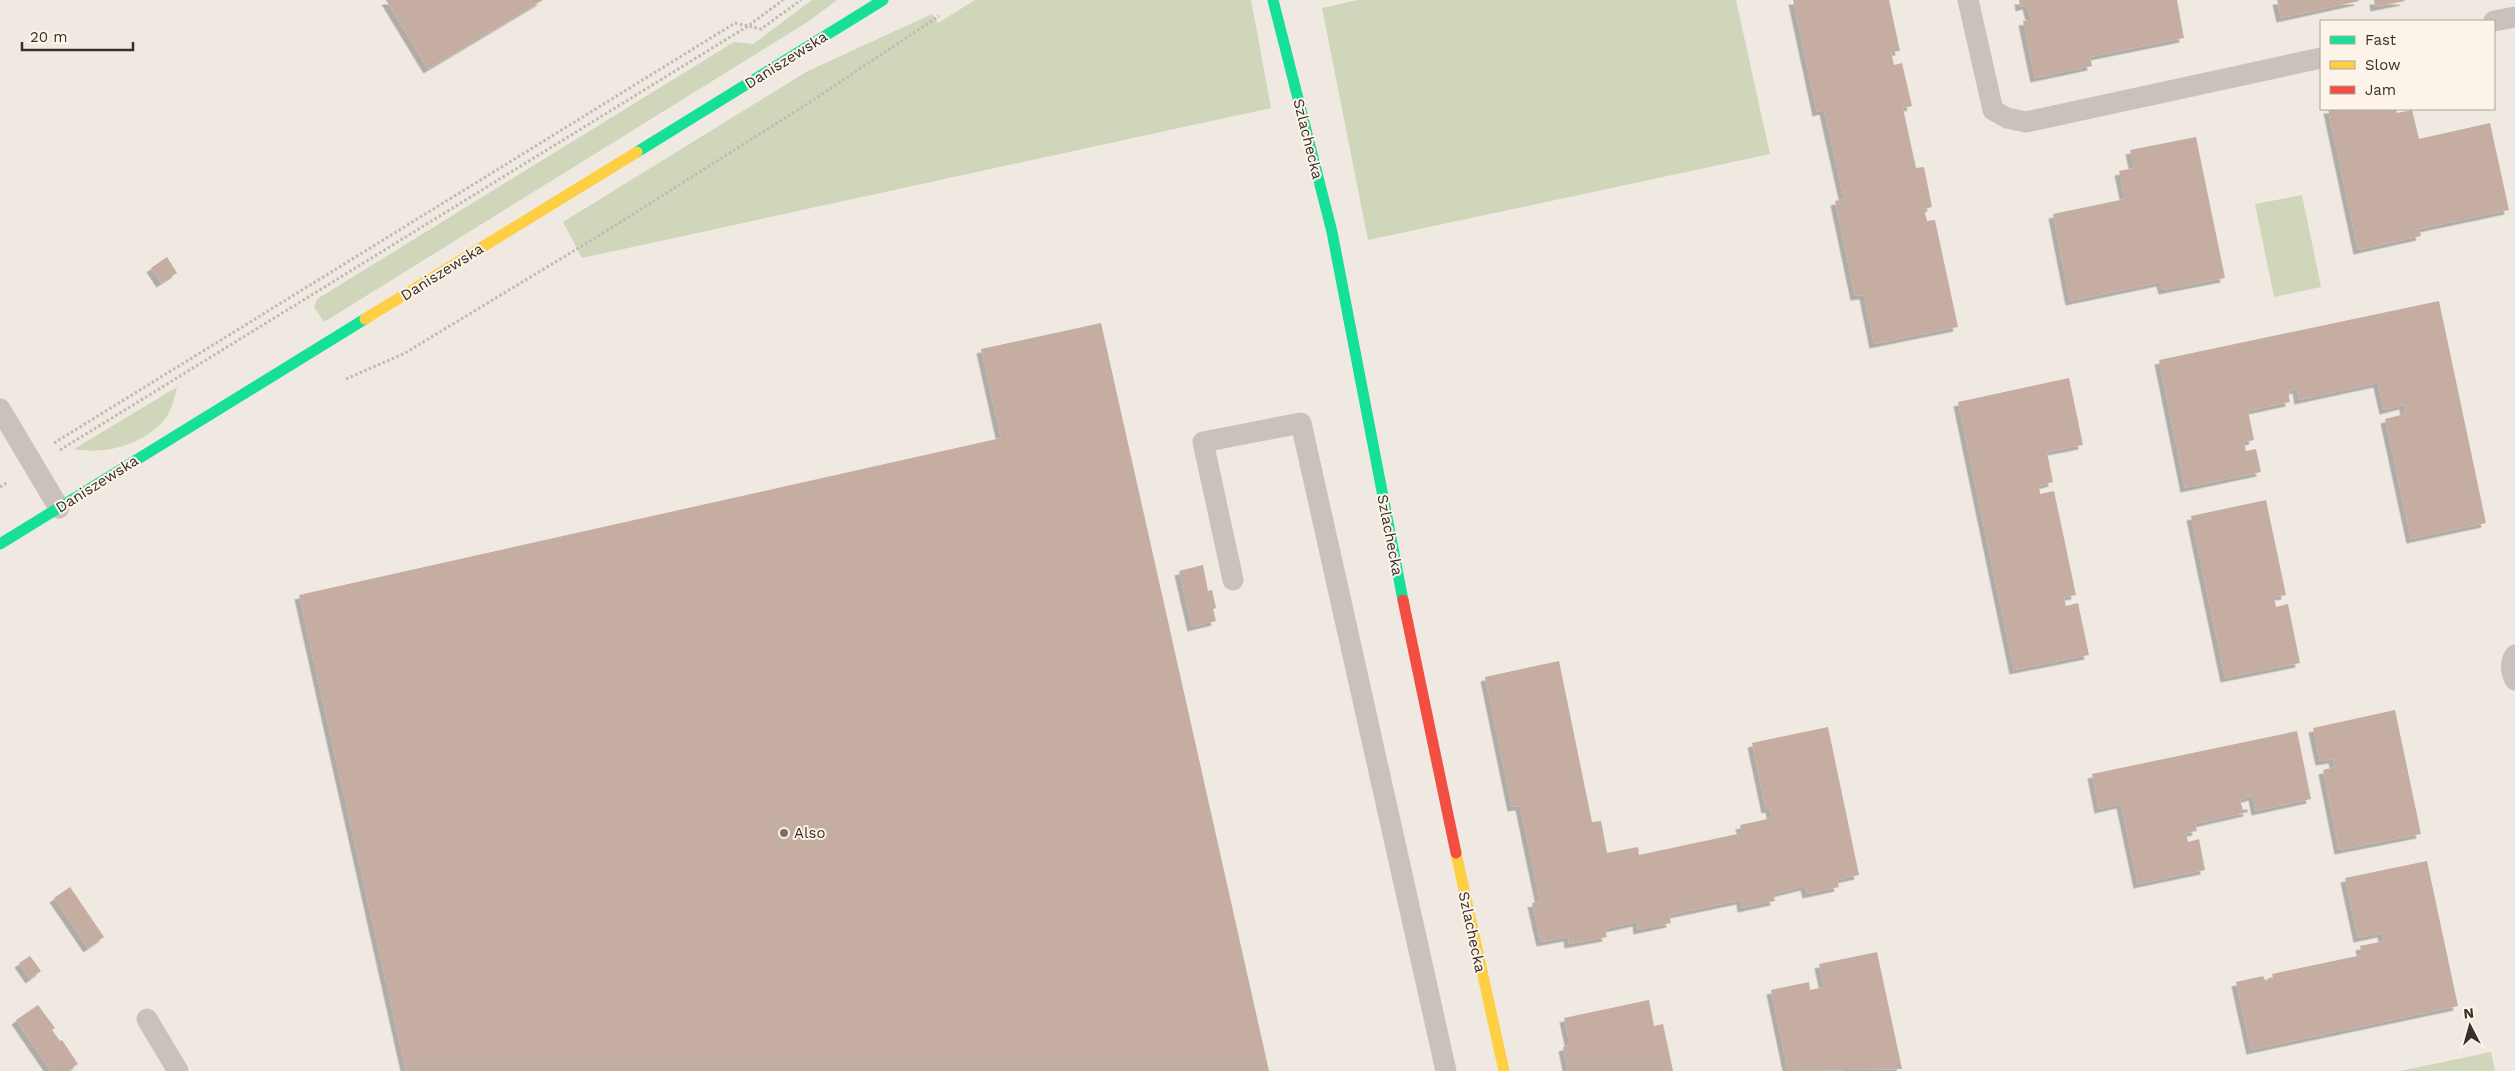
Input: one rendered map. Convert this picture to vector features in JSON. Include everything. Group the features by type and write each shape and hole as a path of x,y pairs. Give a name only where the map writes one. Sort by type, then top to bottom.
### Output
{"street":[{"name":"Daniszewska","path":"0,544 883,0"},
{"name":"Szlachecka","path":"1273,0 1332,232 1360,368 1387,524 1487,1002 1504,1071"}],"lane":[{"path":"1968,0 1993,110 2007,118 2026,122 2320,58"},
{"path":"2495,22 2515,17"},
{"path":"0,408 59,508"},
{"path":"1233,580 1203,442 1300,423 1446,1071"},
{"path":"2515,655 2512,660 2512,674 2515,680"},
{"path":"147,1019 178,1071"}],"path":[{"path":"32,462 748,26 783,0"},
{"path":"0,487 32,462 735,23 762,29 800,0"},
{"path":"346,379 405,353 591,240 807,104 939,16"}],"green space":[{"path":"812,0 837,0 809,21 324,322 314,307 317,299 734,42 753,44"},
{"path":"975,0 1251,0 1271,108 582,258 563,222 808,71 932,14 938,23"},
{"path":"1358,0 1736,0 1770,154 1368,240 1322,8"},
{"path":"2302,195 2321,287 2274,297 2255,204"},
{"path":"177,387 173,403 165,419 146,436 135,442 111,449 74,449"},
{"path":"2491,1052 2495,1071 2400,1071"}],"building":[{"path":"386,0 543,0 428,69"},
{"path":"1793,0 1889,0 1900,51 1891,52 1894,65 1902,63 1912,106 1903,108 1916,168 1924,167 1932,207 1924,209 1927,221 1935,220 1958,327 1874,344 1864,295 1855,296 1835,201 1844,199 1824,110 1817,112"},
{"path":"2019,0 2177,0 2184,38 2090,57 2092,66 2035,78 2023,21 2031,20 2027,5 2020,7"},
{"path":"2277,0 2359,0 2359,1 2281,18"},
{"path":"2374,0 2404,0 2405,1 2375,7"},
{"path":"2328,110 2396,110 2397,113 2412,110 2419,139 2490,123 2509,210 2419,229 2421,236 2358,250"},
{"path":"2196,137 2225,278 2163,290 2161,282 2070,301 2053,214 2125,199 2119,171 2134,168 2130,150"},
{"path":"167,257 177,273 161,283 151,268"},
{"path":"2439,301 2486,523 2411,539 2385,419 2405,414 2404,405 2384,410 2378,383 2299,400 2297,389 2288,391 2290,402 2248,411 2254,440 2244,442 2246,451 2256,449 2261,472 2185,488 2159,360"},
{"name":"Also","path":"1101,323 1269,1071 406,1071 299,595 1001,438 981,349"},
{"path":"2069,378 2083,445 2047,452 2053,482 2039,486 2040,494 2054,491 2076,595 2064,597 2066,606 2078,603 2089,655 2014,670 1958,402"},
{"path":"2266,500 2286,595 2274,597 2276,607 2288,604 2300,663 2225,678 2191,516"},
{"path":"1203,565 1208,591 1212,590 1216,608 1213,609 1216,621 1192,627 1179,571"},
{"path":"1559,661 1592,822 1601,821 1607,853 1638,847 1639,855 1742,833 1740,825 1772,818 1770,808 1766,809 1752,743 1828,727 1859,875 1837,880 1839,887 1807,894 1805,886 1773,894 1775,901 1742,908 1741,900 1669,915 1671,923 1638,930 1637,922 1605,929 1607,937 1569,944 1568,937 1541,942 1532,903 1540,901 1520,806 1512,807 1485,677"},
{"path":"2395,710 2421,834 2339,850 2323,770 2335,767 2333,759 2320,761 2313,728"},
{"path":"2297,731 2311,799 2256,811 2253,796 2240,800 2243,810 2247,809 2248,812 2195,824 2197,831 2186,833 2188,842 2199,839 2205,870 2138,884 2121,804 2099,809 2092,774"},
{"path":"2427,861 2458,1006 2251,1050 2236,982 2263,976 2265,980 2273,979 2272,974 2362,955 2360,946 2384,941 2382,933 2358,938 2345,878"},
{"path":"70,887 104,937 88,948 54,898"},
{"path":"1877,952 1902,1069 1788,1071 1771,990 1809,982 1810,990 1824,987 1819,964"},
{"path":"30,956 41,971 30,979 19,963"},
{"path":"1649,1000 1654,1026 1663,1024 1673,1071 1568,1071 1563,1047 1570,1045 1564,1018"},
{"path":"38,1005 55,1028 52,1030 60,1041 62,1040 78,1064 68,1071 51,1071 16,1020"}],"traffic: fast":[{"path":"637,152 883,0"},
{"path":"1273,0 1332,232 1403,600"},
{"path":"0,544 365,319"}],"traffic: slow":[{"path":"365,319 637,152"},
{"path":"1456,853 1504,1071"}],"traffic: jam":[{"path":"1403,600 1456,853"}],"place":[{"name":"Also","path":"784,833"}]}
